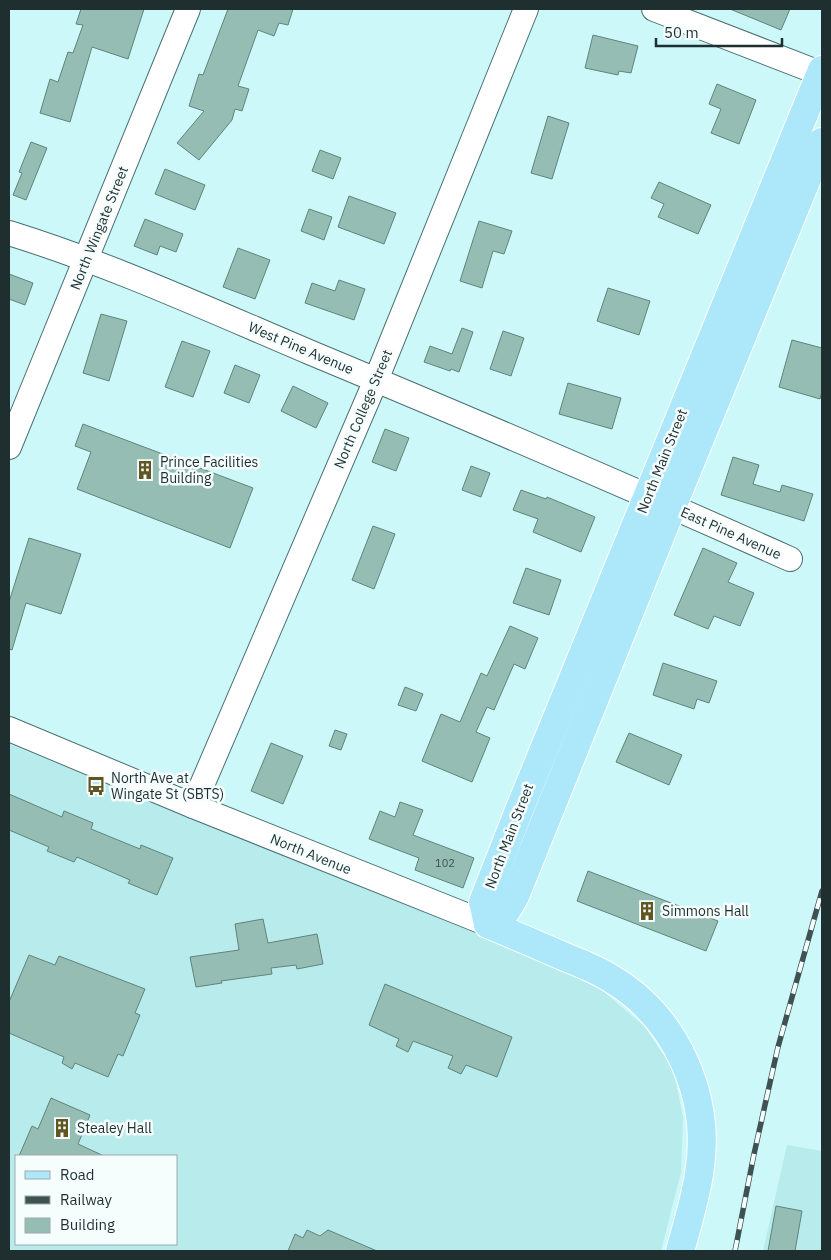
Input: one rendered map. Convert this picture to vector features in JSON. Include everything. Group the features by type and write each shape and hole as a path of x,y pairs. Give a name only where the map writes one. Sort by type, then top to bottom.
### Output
{"main road":[{"name":"North Main Street","path":"488,924 506,911 515,896 660,502 822,72"},
{"name":"North Main Street","path":"660,502 822,142"},
{"name":"North Avenue","path":"488,924 610,977 647,1006 662,1023 683,1056 696,1094 702,1135 700,1173 680,1251"}],"street":[{"name":"North Wingate Street","path":"9,447 188,9"},
{"name":"North College Street","path":"194,806 376,380 526,9"},
{"path":"654,9 822,72"},
{"name":"West Pine Avenue","path":"9,233 87,259 660,502"},
{"name":"East Pine Avenue","path":"660,502 790,559"},
{"name":"North Avenue","path":"10,731 488,924"}],"shaded area":[{"path":"9,744 522,952 602,990 644,1026 673,1069 683,1117 681,1172 661,1251 9,1251"},
{"path":"787,1145 822,1151 822,1251 763,1251"}],"building":[{"path":"81,9 144,9 128,59 92,47 70,122 40,113 50,79 58,82 68,52 73,53 83,25 76,24"},
{"path":"228,9 293,9 288,25 279,23 274,36 258,30 238,86 249,89 242,111 235,109 232,120 199,160 177,143 204,111 189,106 199,74 203,75"},
{"path":"730,9 790,9 781,30"},
{"path":"593,35 638,46 631,73 619,71 618,75 585,68"},
{"path":"717,84 756,100 739,144 711,133 721,109 709,104"},
{"path":"548,116 569,123 552,179 531,173"},
{"path":"31,142 47,148 26,200 13,195 22,173 19,172"},
{"path":"320,150 341,158 333,179 312,171"},
{"path":"165,169 205,185 195,210 155,194"},
{"path":"659,182 711,205 698,234 658,217 664,204 651,198"},
{"path":"349,196 396,213 384,244 338,227"},
{"path":"309,209 332,217 324,240 301,231"},
{"path":"145,219 183,234 176,252 160,246 157,255 134,246"},
{"path":"479,221 512,231 504,254 493,251 482,288 460,281"},
{"path":"238,248 270,260 255,299 223,287"},
{"path":"9,274 33,283 25,305 9,299"},
{"path":"339,280 365,289 354,320 305,303 312,283 335,291"},
{"path":"608,288 650,301 639,335 597,321"},
{"path":"101,314 127,321 109,381 83,373"},
{"path":"462,328 473,332 459,372 451,369 450,371 424,362 430,346 452,354"},
{"path":"503,331 524,338 511,376 490,369"},
{"path":"792,340 822,348 822,391 820,399 779,387"},
{"path":"182,341 210,351 193,397 165,387"},
{"path":"235,365 260,375 249,403 224,393"},
{"path":"568,383 621,398 612,429 559,414"},
{"path":"293,386 328,403 316,428 281,411"},
{"name":"Prince Facilities Building","path":"83,424 253,488 230,548 77,489 91,452 75,446"},
{"path":"385,429 409,438 396,471 372,462"},
{"path":"733,457 759,465 753,484 780,492 782,485 813,494 804,521 721,495"},
{"path":"471,466 490,473 481,497 462,490"},
{"path":"521,490 546,499 547,497 595,517 581,552 533,532 538,519 513,510"},
{"path":"373,526 395,534 374,589 352,580"},
{"path":"29,538 81,554 61,614 26,603 12,650 9,649 9,602"},
{"path":"703,548 737,563 728,582 754,593 740,626 714,616 708,629 674,615"},
{"path":"526,568 561,580 549,615 513,603"},
{"path":"510,626 538,638 525,669 514,664 494,710 487,707 476,732 490,738 472,782 422,761 441,714 460,722 481,673 487,676"},
{"path":"663,663 717,681 709,703 697,699 694,709 653,695"},
{"path":"405,687 423,694 416,711 398,705"},
{"path":"335,730 347,734 341,750 329,746"},
{"path":"629,733 682,755 669,785 616,762"},
{"path":"271,743 303,756 283,804 251,791"},
{"path":"9,794 62,817 64,811 93,823 91,829 140,849 141,845 173,858 157,895 128,883 130,880 77,857 74,862 47,851 49,847 9,830"},
{"path":"400,802 423,810 413,835 474,858 463,888 415,870 419,858 369,839 380,811 395,817"},
{"name":"Simmons Hall","path":"588,871 718,921 706,951 577,901"},
{"path":"263,919 268,943 317,934 323,964 297,969 296,965 271,968 272,974 221,981 222,983 196,987 190,957 239,950 235,924"},
{"path":"29,955 55,965 59,956 145,989 135,1013 140,1015 123,1056 118,1054 108,1077 75,1063 72,1069 62,1063 64,1057 9,1033 9,1002"},
{"path":"385,984 512,1037 497,1077 466,1065 461,1074 448,1068 453,1056 413,1041 408,1052 396,1046 399,1039 369,1025"},
{"name":"Stealey Hall","path":"51,1098 90,1115 78,1144 102,1155 19,1155 32,1126 38,1129"},
{"path":"776,1206 802,1211 795,1251 768,1251"},
{"path":"307,1230 320,1236 328,1230 377,1251 288,1251 295,1234 303,1238"}],"railway":[{"path":"735,1251 778,1047 822,891"}],"place":[{"name":"Prince Facilities Building","path":"145,470"},
{"name":"North Ave at Wingate St (SBTS)","path":"96,786"},
{"name":"Simmons Hall","path":"647,911"},
{"name":"Stealey Hall","path":"62,1128"}]}
